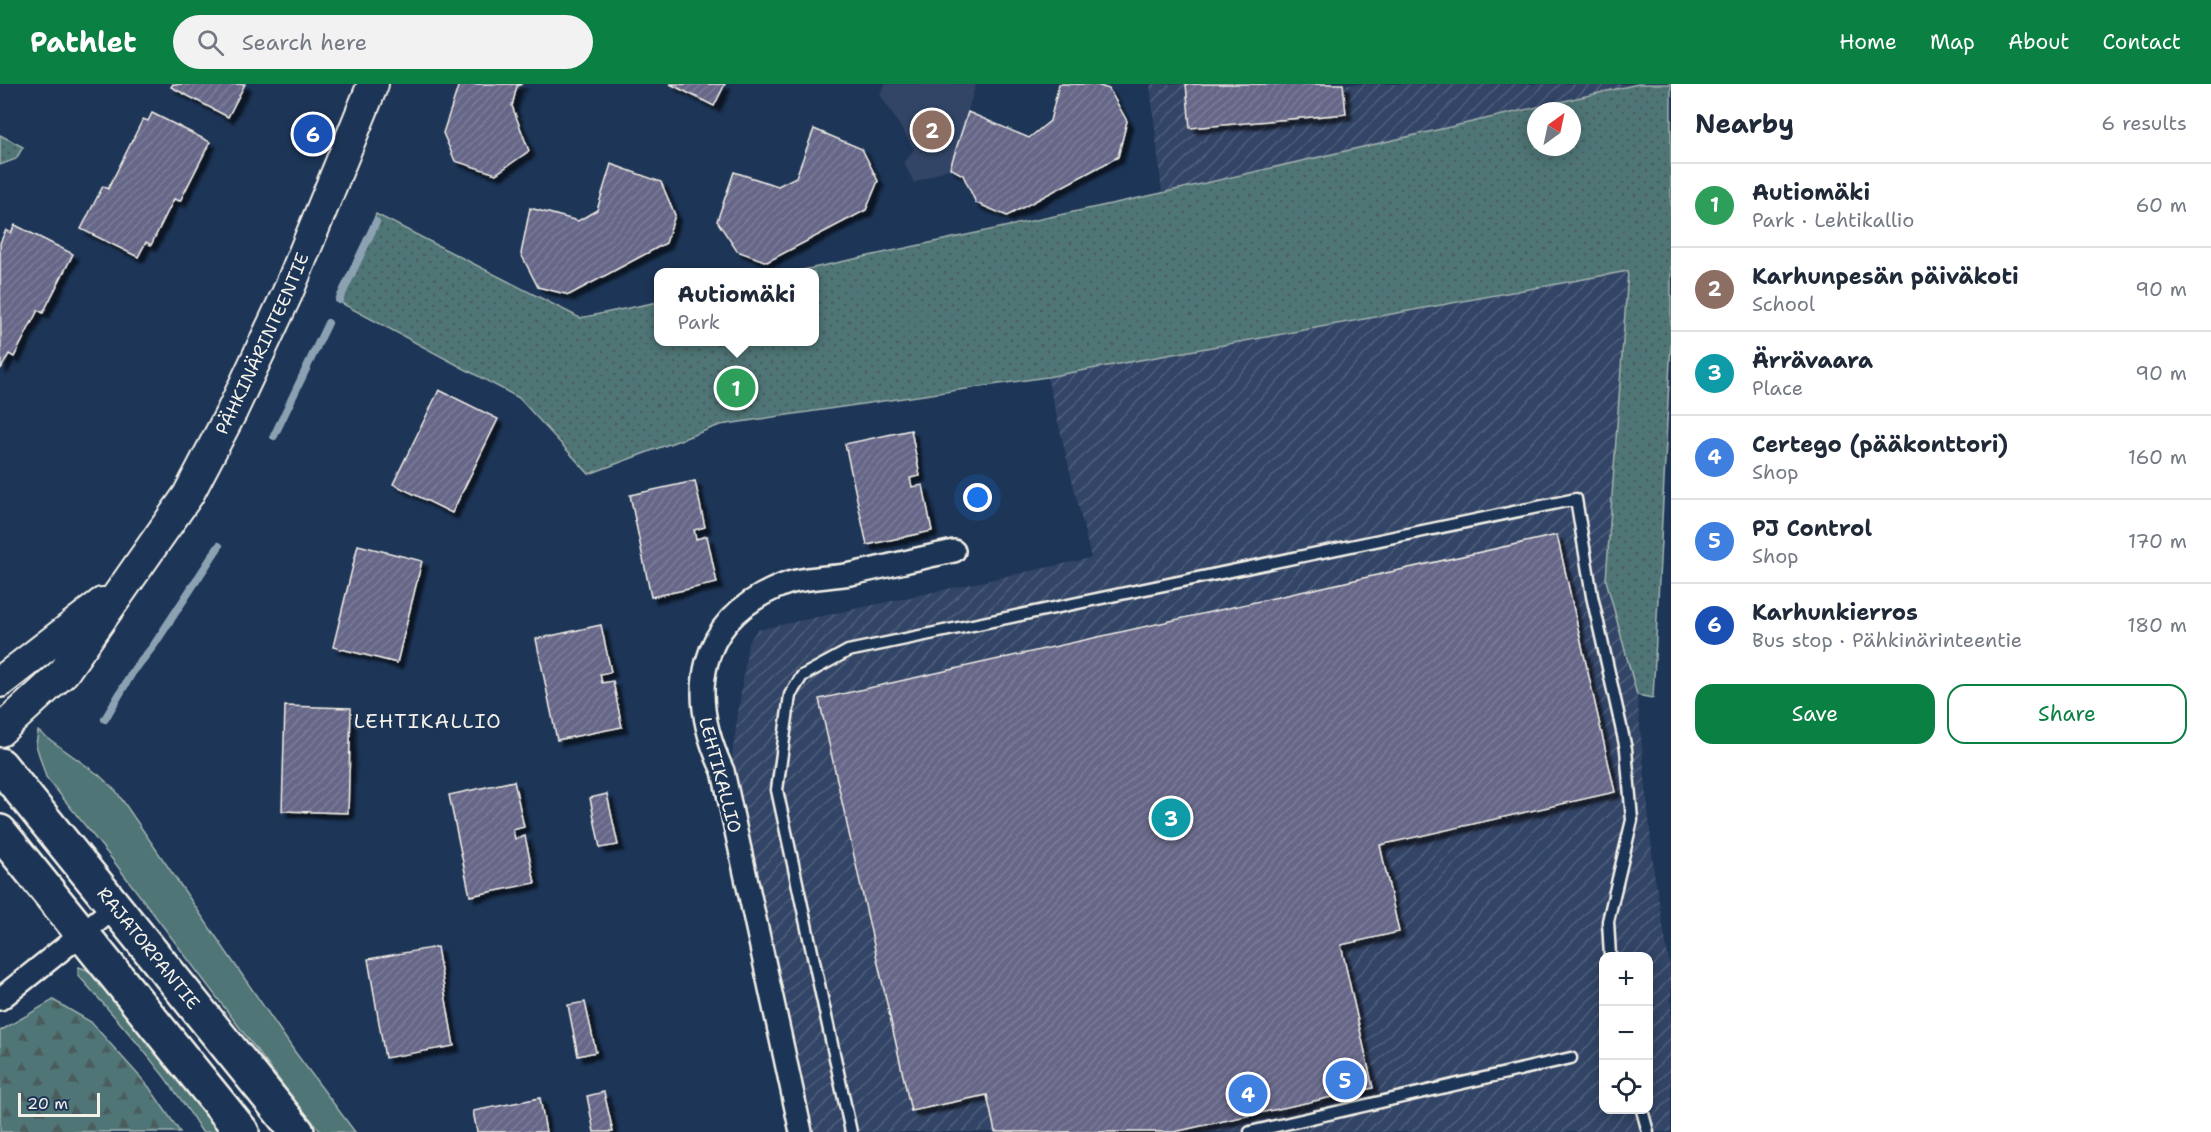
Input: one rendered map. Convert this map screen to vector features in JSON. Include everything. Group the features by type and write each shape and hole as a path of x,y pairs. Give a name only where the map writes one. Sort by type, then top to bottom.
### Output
{"main road":[{"name":"RAJATORPANTIE","path":"0,765 297,1132"},
{"path":"0,832 242,1132"}],"street":[{"name":"PÄHKINÄRINTEENTIE","path":"0,731 64,672 188,495 228,420 287,294 373,84"},
{"name":"LEHTIKALLIO","path":"801,1132 723,771 711,745 702,711 702,684 708,655 730,620 764,594 785,584 849,574 954,550"},
{"name":"PÄHKINÄRINTEENTIE","path":"0,682 124,587"},
{"path":"0,999 115,908"}],"lane":[{"path":"851,1132 777,790 790,695 802,676 848,651 1576,499 1592,596 1626,749 1632,820 1608,921 1610,952"},
{"path":"1250,1132 1571,1058"},
{"path":"1643,1114 1648,1132"}],"shaded area":[{"path":"885,84 976,84 950,168 914,183 904,163 914,149 880,94"},
{"path":"1150,84 1638,84 1559,102 1527,102 1527,109 1162,193"},
{"path":"1629,270 1606,580 1637,695 1654,872 1671,973 1671,1132 815,1132 732,756 748,643 757,630 1091,558 1047,377"}],"green space":[{"path":"1638,84 1671,84 1671,342 1653,698 1637,695 1606,580 1628,271 1047,377 720,425 589,474 519,398 341,303 376,214 580,318 654,303 654,346 819,346 819,268 813,268 1162,193 1527,109 1527,156 1581,156 1581,102 1559,102"},
{"path":"0,135 23,147 16,159 0,165"},
{"path":"38,731 99,775 116,791 295,1052 355,1132 321,1132 296,1102 112,859 46,777 36,745"},
{"path":"79,967 96,973 231,1132 202,1132 159,1070 78,975"},
{"path":"53,1000 91,1022 149,1087 180,1132 0,1132 0,1031"}],"building":[{"path":"173,84 245,84 228,117 171,87"},
{"path":"459,84 522,84 517,86 512,106 529,151 496,174 455,161 443,133"},
{"path":"670,84 725,84 714,106"},
{"path":"1059,84 1094,84 1109,89 1127,121 1118,157 1007,216 976,203 963,175 950,168 968,112 1029,138 1050,121"},
{"path":"1186,84 1343,84 1346,114 1190,128"},
{"path":"152,113 210,142 180,201 174,199 151,245 146,242 138,257 81,229 103,186 108,189 143,119 148,121"},
{"path":"814,129 862,149 878,181 866,210 767,262 737,251 717,221 734,172 778,186 796,177"},
{"path":"611,164 661,182 675,215 666,243 569,295 538,287 521,254 530,208 578,221 597,210"},
{"path":"15,225 73,254 43,313 38,310 14,357 9,354 1,369 0,243 6,230 11,233"},
{"path":"439,390 498,419 452,513 393,484"},
{"path":"911,430 920,476 910,478 912,487 923,485 932,531 867,545 845,444"},
{"path":"695,481 705,527 694,530 696,539 707,536 717,583 651,597 630,495"},
{"path":"1557,535 1615,792 1380,845 1399,932 1341,945 1373,1088 1174,1132 995,1132 987,1095 911,1111 819,699"},
{"path":"358,545 422,561 397,663 333,647"},
{"path":"601,625 611,672 600,674 602,683 613,681 622,727 557,740 536,639"},
{"path":"285,706 351,708 348,813 282,811"},
{"path":"514,781 524,827 513,830 515,839 525,836 535,883 470,896 449,795"},
{"path":"607,794 618,845 600,848 590,798"},
{"path":"437,947 454,1046 385,1058 368,959"},
{"path":"585,1002 596,1052 578,1056 568,1005"},
{"path":"604,1092 613,1132 594,1132 587,1096"},
{"path":"540,1098 546,1132 477,1132 473,1111"}],"waterway":[{"path":"339,300 376,222"},
{"path":"274,436 328,323"},
{"path":"105,719 132,673 154,645 219,546"}],"place":[{"name":"Karhunpesän päiväkoti","path":"932,130"},
{"name":"Karhunkierros","path":"313,134"},
{"name":"Autiomäki","path":"736,388"},
{"name":"Ärrävaara","path":"1171,818"},
{"name":"PJ Control","path":"1345,1080"},
{"name":"Certego (pääkonttori)","path":"1248,1094"}],"district":[{"name":"LEHTIKALLIO","path":"428,721"}]}
